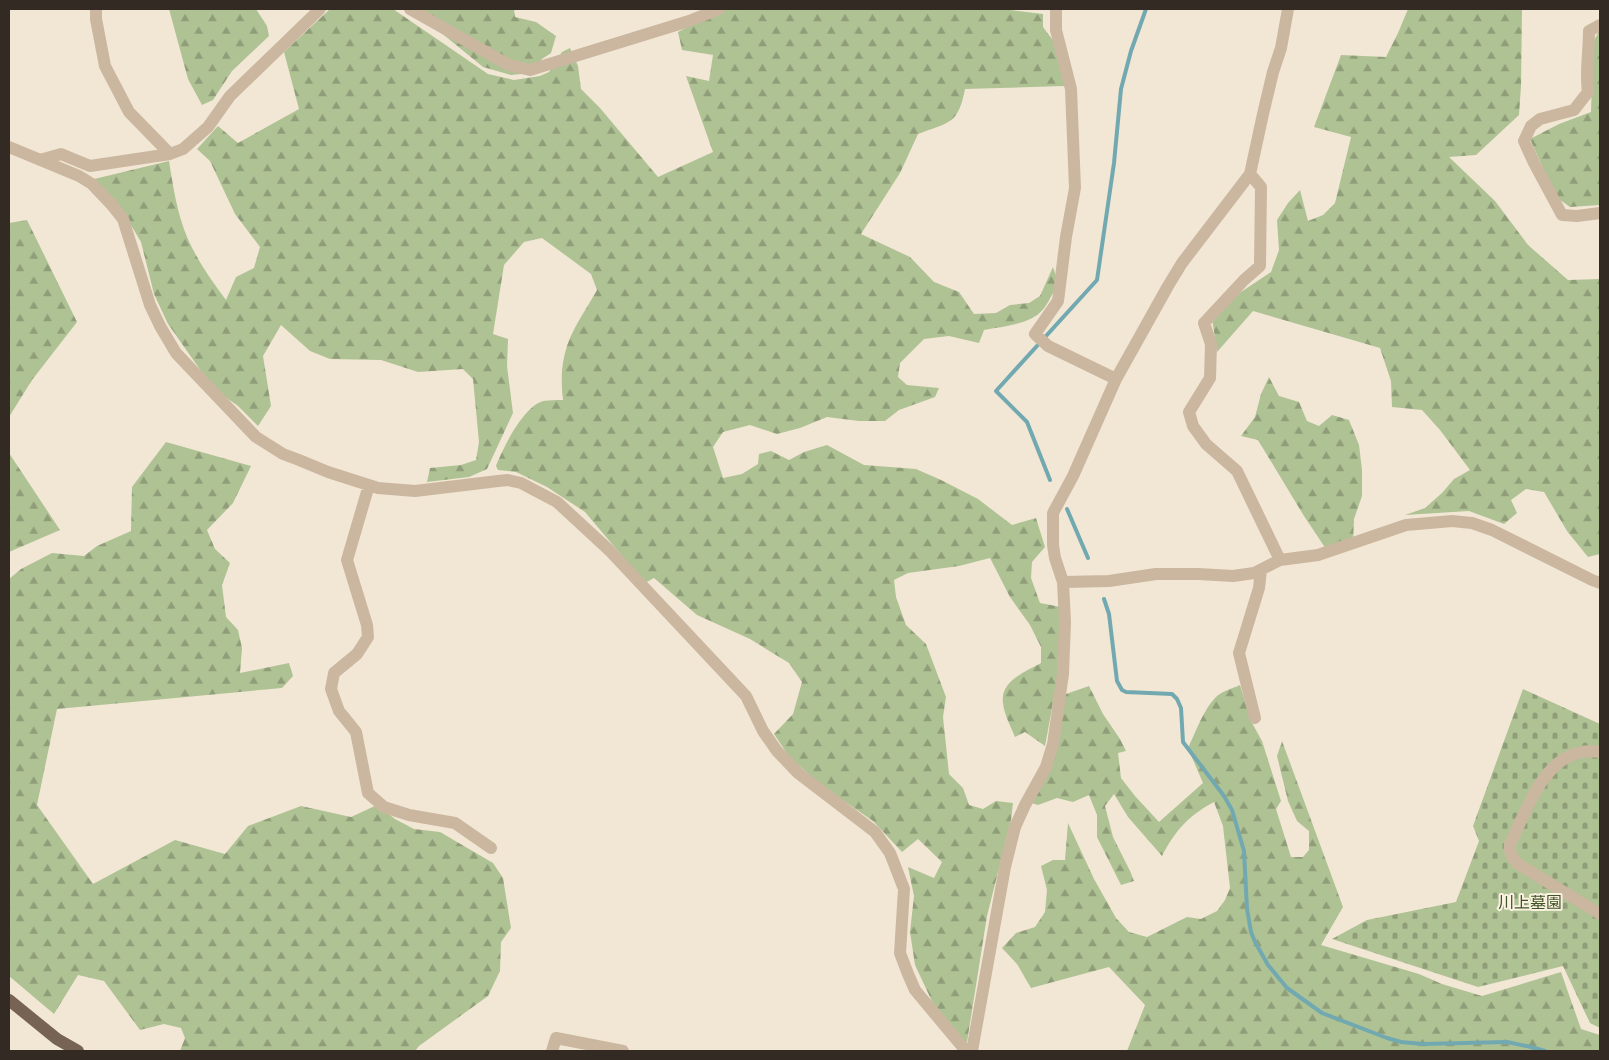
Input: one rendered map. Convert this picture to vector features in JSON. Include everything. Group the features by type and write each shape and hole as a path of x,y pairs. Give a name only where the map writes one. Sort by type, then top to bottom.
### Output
{"main road":[{"path":"9,1000 56,1039 78,1051"}],"street":[{"path":"96,9 96,19 105,66 130,112 170,154"},
{"path":"40,160 61,154 90,166 170,154 183,149 191,144 217,115 230,96 320,9"},
{"path":"410,9 509,65 530,70 689,21 719,9"},
{"path":"1056,9 1056,30 1071,89 1075,188 1066,237 1058,301 1035,334 1048,346 1116,378"},
{"path":"972,1051 1005,867 1015,828 1025,805 1046,767 1053,744 1063,674 1065,622 1063,582 1054,558 1053,513 1073,476 1116,378 1182,263 1250,174 1262,114 1281,48 1288,9"},
{"path":"1600,25 1589,31 1586,76 1588,92 1574,110 1540,119 1531,126 1524,141 1562,215 1576,216 1600,213"},
{"path":"9,147 79,176 92,184 123,219 150,304 176,353 256,436 283,454 328,472 378,488 415,491 508,480 521,483 557,502 609,550 746,696 764,731 786,762 875,832 884,844 890,853 904,889 900,953 908,974 915,990 966,1051"},
{"path":"1250,174 1260,187 1260,266 1244,280 1204,323 1211,344 1210,378 1189,412 1193,426 1206,444 1237,471 1280,560"},
{"path":"369,485 347,560 367,625 368,637 358,654 334,674 331,689 339,711 356,732 368,793 384,807 410,815 455,824 491,848"},
{"path":"1063,582 1109,581 1156,574 1233,576 1254,573 1280,560 1318,555 1406,525 1440,521 1462,521 1479,525 1508,537 1600,583"},
{"path":"1255,718 1238,653 1259,588 1260,570"},
{"path":"1600,752 1589,750 1576,752 1565,758 1550,771 1541,782 1510,849 1510,854 1518,864 1600,914"},
{"path":"552,1051 556,1038 623,1051"}],"green space":[{"path":"169,9 256,9 267,26 269,36 232,71 213,100 202,105 188,79"},
{"path":"330,9 393,9 488,74 514,80 540,76 549,72 562,52 570,48 578,66 581,89 600,108 658,177 713,152 686,76 709,81 713,55 682,50 678,32 721,9 1003,9 1043,14 1043,27 1065,61 1066,76 1064,86 965,89 959,110 955,116 945,124 918,134 900,173 861,234 910,257 934,282 959,292 974,314 996,313 1010,305 1029,303 1040,296 1053,267 1058,283 1045,307 1033,318 1009,326 984,330 979,343 949,336 924,339 900,363 898,377 907,385 939,388 935,397 899,410 885,421 859,421 827,417 800,428 777,434 750,425 723,432 713,447 723,478 742,474 758,464 759,454 771,451 789,460 804,452 827,445 864,465 916,469 978,499 1012,525 1036,518 1045,547 1032,562 1031,578 1040,603 1061,607 1062,654 1045,746 1025,732 1015,737 1005,712 1003,695 1005,689 1015,678 1041,663 1041,647 1030,625 1010,597 990,558 959,566 908,573 894,580 896,597 906,625 926,644 946,697 943,717 949,774 963,788 969,805 983,809 996,801 1013,803 1011,820 987,916 967,1042 958,1041 937,1012 915,965 910,932 914,896 908,867 934,878 942,862 918,839 902,852 873,821 825,788 790,758 774,734 793,714 802,682 789,663 750,639 697,615 654,578 645,583 585,512 547,487 516,472 498,470 496,466 503,449 528,411 543,401 563,400 562,370 567,345 574,329 597,290 591,274 542,238 524,242 504,265 493,334 508,339 507,366 513,413 487,469 469,477 427,482 430,468 461,465 476,460 479,442 473,379 463,369 418,372 381,360 330,359 310,351 281,325 263,356 271,406 258,426 238,406 213,388 168,324 154,294 141,242 125,215 90,180 169,161 178,209 187,237 195,254 226,300 236,277 254,268 260,247 235,214 210,161 197,149 218,126 238,143 299,109 284,52"},
{"path":"412,9 514,9 515,17 536,22 556,36 551,53 542,59 532,73 511,75 483,67"},
{"path":"1408,9 1522,9 1519,115 1476,155 1449,157 1495,201 1528,245 1568,280 1600,279 1600,554 1588,557 1567,531 1544,492 1526,489 1511,500 1517,513 1504,524 1469,511 1405,515 1425,508 1454,479 1470,470 1440,430 1422,410 1392,407 1391,381 1380,348 1253,311 1217,352 1212,318 1241,292 1271,272 1279,250 1277,220 1288,203 1300,190 1308,221 1323,215 1335,203 1351,137 1314,127 1341,55 1386,57"},
{"path":"1600,30 1600,205 1570,207 1556,197 1530,139 1559,124 1591,112 1593,42"},
{"path":"27,220 77,322 32,380 9,417 9,223"},
{"path":"1269,377 1279,396 1299,402 1307,421 1319,426 1332,415 1349,420 1359,445 1362,470 1362,496 1354,519 1353,544 1328,552 1258,440 1241,436 1255,417 1261,394"},
{"path":"166,442 251,466 233,503 207,530 215,549 230,563 222,585 226,617 238,630 242,648 240,673 289,663 293,676 282,688 57,709 37,805 93,884 175,840 225,854 248,826 301,806 351,817 377,805 395,819 414,829 440,832 493,863 503,878 511,928 501,942 500,971 488,996 419,1046 415,1051 180,1051 185,1038 181,1028 164,1024 140,1030 104,981 78,975 54,1014 9,976 9,579 21,569 52,553 84,556 97,546 131,531 132,487"},
{"path":"9,453 60,530 9,552"},
{"path":"1240,685 1251,721 1262,741 1281,801 1276,809 1291,857 1303,857 1309,850 1309,831 1297,821 1288,801 1277,756 1282,741 1343,907 1321,945 1419,974 1442,984 1482,996 1561,972 1581,1029 1600,1035 1600,1051 1127,1051 1145,1005 1109,967 1031,988 1017,964 1002,948 1016,933 1035,927 1045,912 1047,890 1041,866 1053,860 1065,860 1068,823 1094,879 1116,918 1129,932 1147,937 1187,917 1201,919 1217,911 1225,900 1230,888 1223,826 1214,802 1197,812 1184,824 1162,856 1128,817 1114,794 1105,806 1113,837 1134,881 1121,885 1097,837 1097,815 1089,795 1073,802 1057,798 1038,805 1028,802 1066,694 1089,686 1103,714 1126,751 1118,753 1121,778 1159,822 1203,783 1188,748 1207,708 1215,698 1227,690"},
{"name":"川上墓園","path":"1523,689 1600,724 1600,1028 1590,1023 1563,966 1478,987 1332,939 1367,920 1456,902 1479,841 1473,826"}],"waterway":[{"path":"1050,480 1027,422 996,391 1097,280 1114,163 1121,89 1131,51 1146,9"},
{"path":"1067,509 1088,558"},
{"path":"1104,599 1109,614 1117,681 1122,690 1126,692 1172,694 1177,699 1181,708 1183,742 1224,796 1232,810 1244,851 1247,909 1251,932 1268,965 1287,988 1322,1013 1401,1042 1423,1044 1507,1042 1545,1051"}]}
